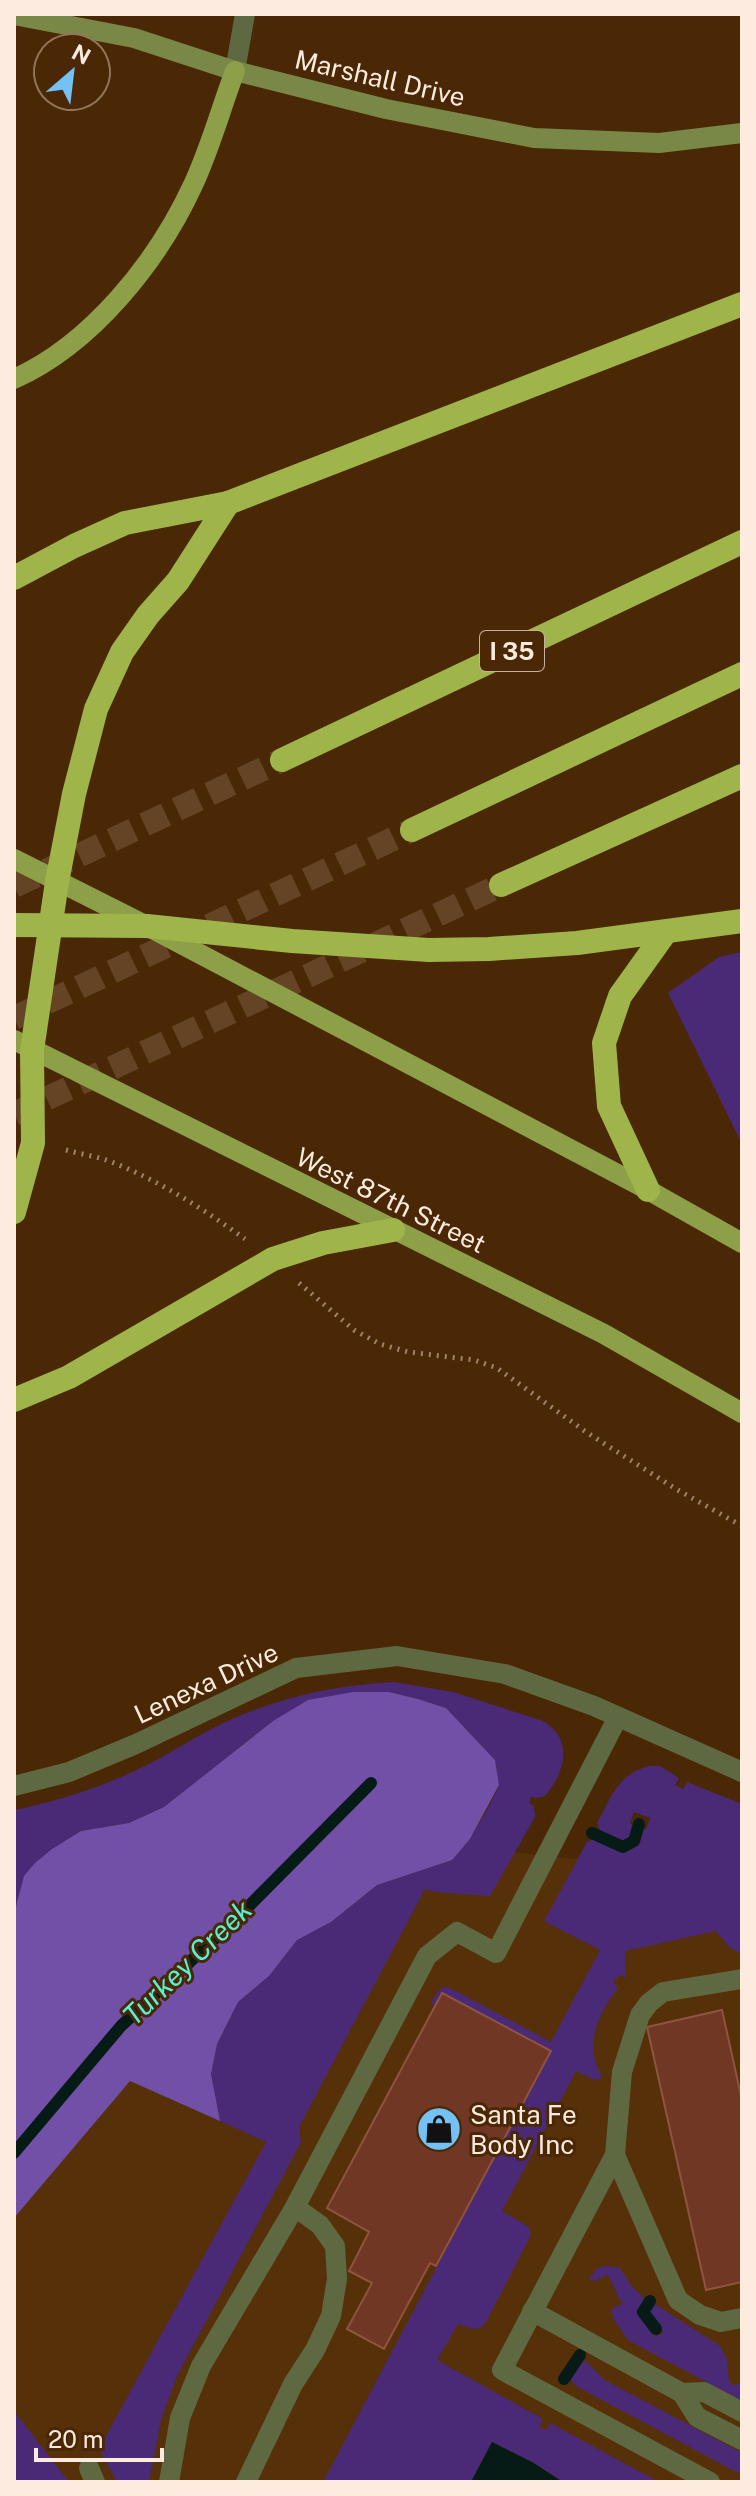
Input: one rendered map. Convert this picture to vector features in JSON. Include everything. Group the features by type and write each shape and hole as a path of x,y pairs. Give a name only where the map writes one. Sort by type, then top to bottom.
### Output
{"highway":[{"path":"14,578 125,523 228,503 742,304"},
{"path":"14,1212 33,1143 23,1045 51,926 74,794 96,709 122,652 148,615 178,581 228,503"},
{"name":"I 35","path":"282,760 742,542"},
{"path":"412,830 742,674"},
{"path":"501,885 742,776"},
{"path":"14,925 147,926 292,941 429,950 577,943 742,921"},
{"path":"648,1190 609,1106 604,1043 620,996 665,933"},
{"path":"14,1400 69,1377 273,1259 323,1243 393,1230"}],"main road":[{"path":"14,379 32,371 86,332 129,287 164,240 193,185 235,71"},
{"path":"14,859 648,1190 742,1243"},
{"name":"West 87th Street","path":"23,1045 604,1334 742,1413"}],"street":[{"path":"235,71 245,14"},
{"name":"Marshall Drive","path":"14,15 134,38 235,71 386,109 534,138 659,143 742,133"},
{"name":"Lenexa Drive","path":"14,1786 69,1772 136,1744 296,1668 397,1656 505,1674 618,1717 742,1772"},
{"path":"169,2482 180,2418 201,2366 295,2207 427,1956 457,1932 496,1953 618,1717"},
{"path":"710,2482 502,2370 615,2155 622,2072 640,2015 663,1992 742,1979"},
{"path":"615,2155 678,2300 700,2315 721,2322 742,2318"},
{"path":"246,2482 293,2384 315,2350 331,2316 337,2279 335,2246 320,2225 295,2207"},
{"path":"532,2311 682,2393 697,2417 742,2440"},
{"path":"682,2393 704,2392 742,2412"}],"path":[{"path":"33,1143 106,1160 153,1180 203,1209 273,1259 354,1330 380,1344 408,1352 434,1357 450,1356 497,1368 586,1432 742,1526"}],"shaded area":[{"path":"742,952 742,1144 668,993 719,957"},
{"path":"394,1682 453,1692 543,1721 553,1728 563,1746 561,1767 545,1796 531,1797 529,1803 534,1806 535,1817 490,1896 425,1889 299,2127 301,2142 177,2376 161,2420 149,2482 117,2482 99,2449 266,2142 220,2121 211,2074 217,2044 238,2002 269,1976 297,1940 331,1922 377,1885 452,1860 470,1839 499,1786 495,1760 446,1708 418,1699 389,1692 273,1721 164,1807 129,1823 81,1831 52,1849 35,1863 14,1914 14,1810 115,1780 253,1710 332,1689"},
{"path":"353,1692 389,1692 446,1708 495,1760 499,1785 470,1839 452,1860 377,1885 331,1922 297,1940 269,1976 238,2002 217,2044 211,2074 220,2121 130,2081 14,2218 14,1914 24,1876 52,1849 81,1831 129,1823 164,1807 273,1721 308,1700"},
{"path":"651,1766 660,1766 679,1778 675,1785 683,1789 687,1782 742,1804 742,1954 729,1947 716,1931 625,1951 626,1979 621,1974 613,1982 618,1988 595,2030 595,2060 602,2078 595,2080 576,2071 502,2211 529,2227 531,2235 485,2324 472,2329 458,2324 437,2360 543,2419 539,2427 546,2430 550,2423 659,2482 563,2482 492,2442 471,2482 323,2482 551,2051 443,1993 436,2005 431,2004 437,1992 444,1987 452,1989 551,2042 600,1950 544,1921 587,1842 594,1839 617,1849 627,1849 646,1829 650,1818 634,1812 630,1823 633,1825 631,1838 622,1843 601,1833 597,1823 624,1779"},
{"path":"443,1844 742,1878 742,2482 31,2482 14,2460 14,1856"},
{"path":"605,2266 620,2268 632,2287 643,2297 641,2310 652,2326 654,2337 663,2333 660,2323 655,2325 647,2312 655,2304 720,2346 727,2359 729,2382 733,2385 742,2383 742,2401 628,2340 614,2320 611,2309 622,2304 608,2275 589,2280 596,2269"},
{"path":"581,2362 587,2362 603,2379 742,2453 742,2475 576,2386 571,2380"},
{"path":"14,2411 69,2482 14,2482"}],"water":[{"path":"492,2442 532,2462 563,2482 471,2482"}],"building":[{"name":"Santa Fe Body Inc","path":"442,1993 551,2051 436,2266 430,2263 384,2349 347,2329 372,2283 349,2271 369,2232 327,2208"},
{"path":"722,2010 742,2100 742,2282 706,2290 647,2027"}],"waterway":[{"name":"Turkey Creek","path":"14,2153 121,2026 239,1916 371,1783"},
{"path":"592,1833 623,1847 634,1841 639,1824"},
{"path":"650,2301 643,2312 656,2329"},
{"path":"564,2379 580,2355"}],"tunnel":[{"path":"14,886 282,760"},
{"path":"14,1018 412,830"},
{"path":"14,1114 501,885"}],"place":[{"name":"Santa Fe Body Inc","path":"439,2129"}]}
